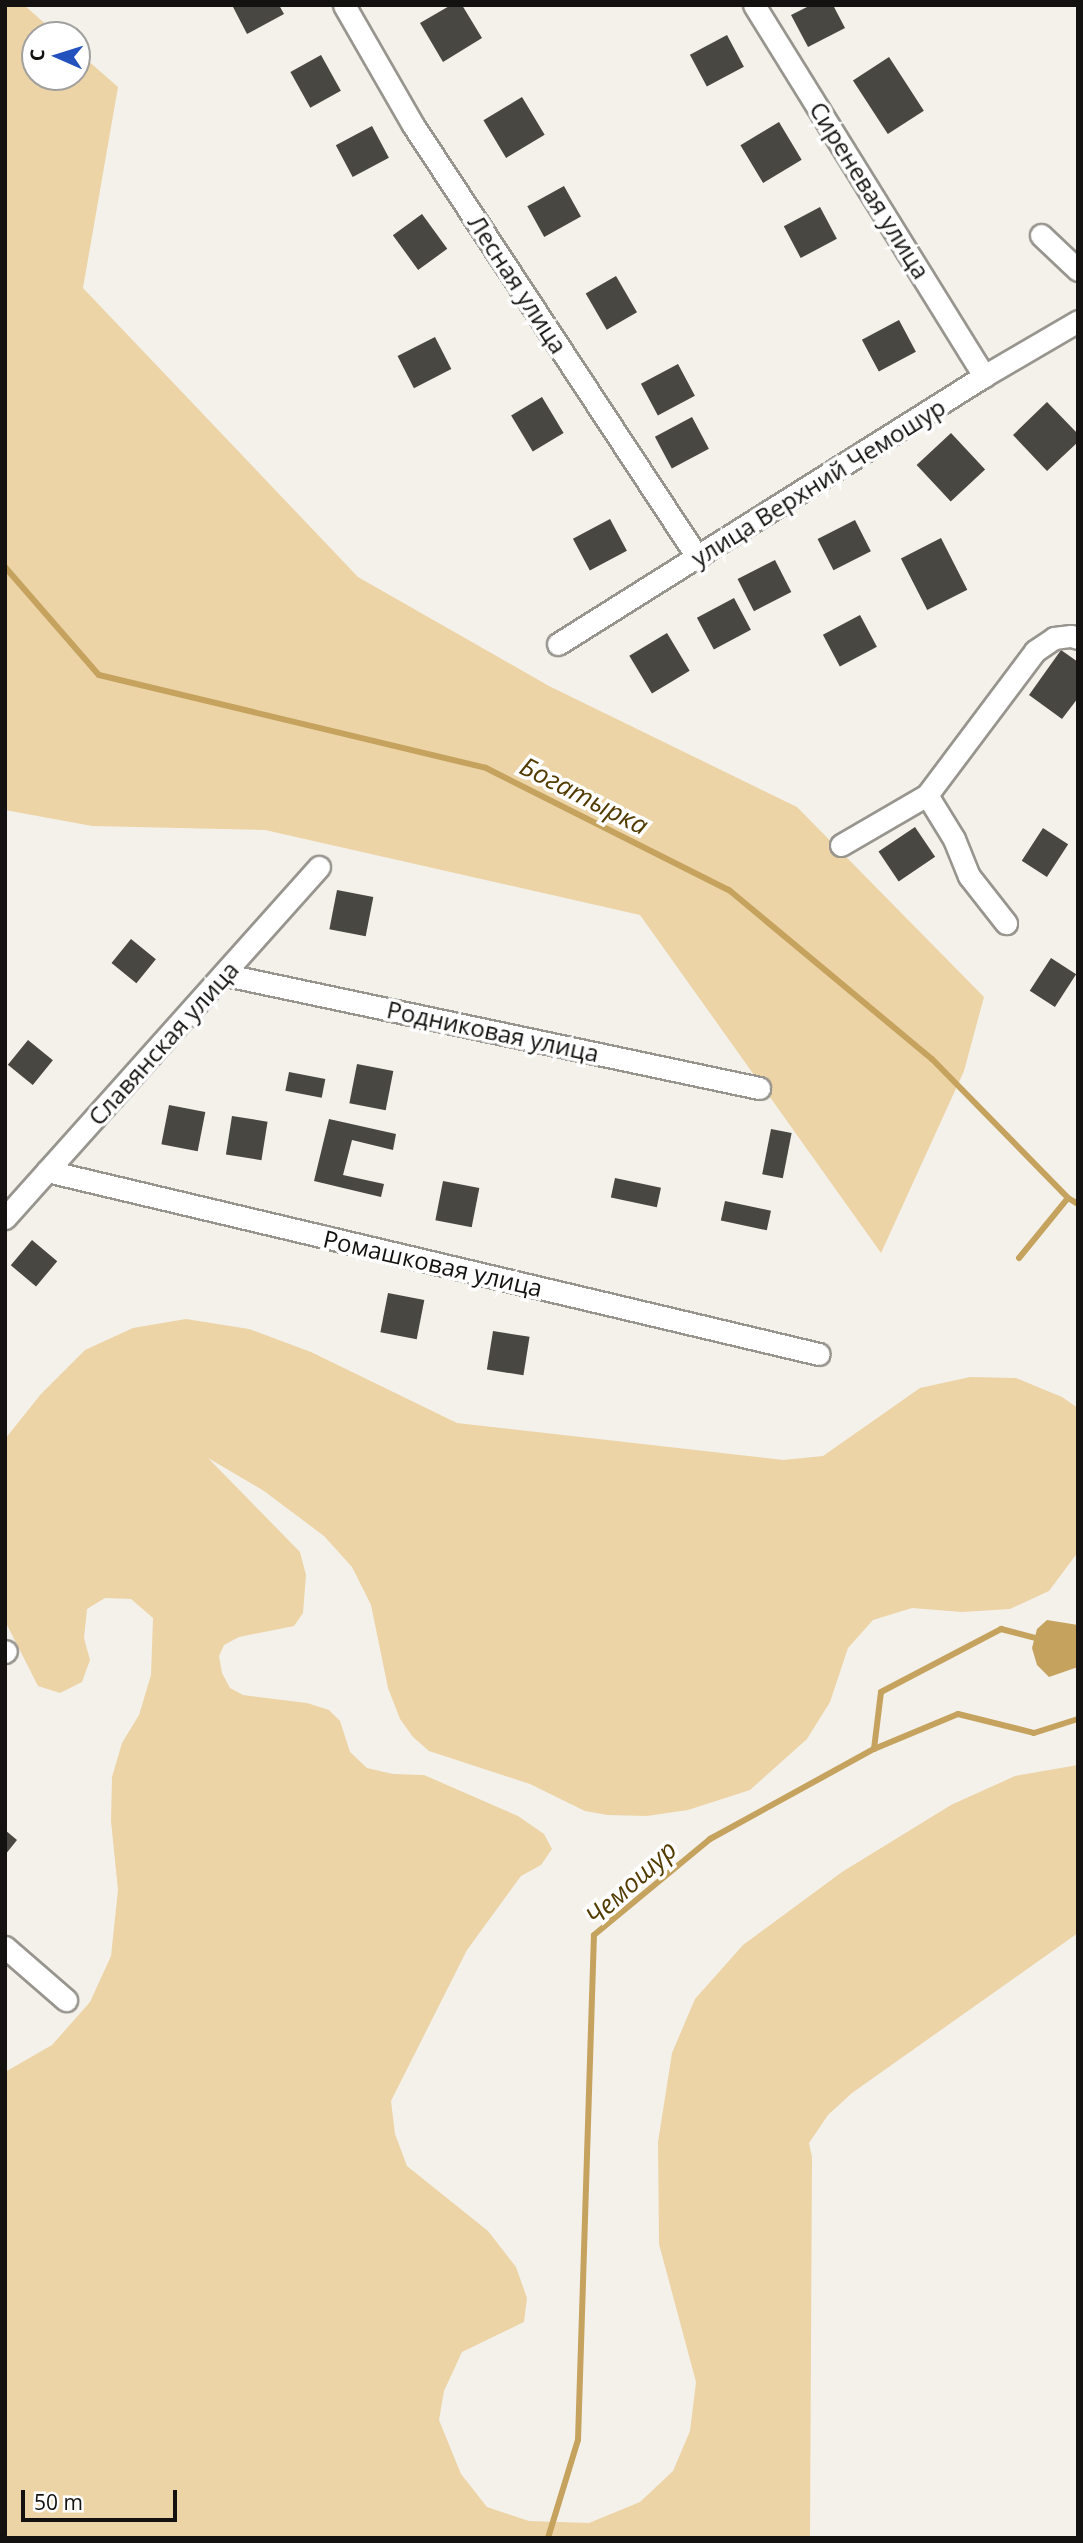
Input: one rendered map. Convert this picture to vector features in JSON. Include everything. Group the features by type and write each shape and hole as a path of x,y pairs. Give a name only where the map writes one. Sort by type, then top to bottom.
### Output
{"street":[{"name":"Сиреневая улица","path":"754,5 984,376"},
{"name":"Лесная улица","path":"345,6 413,125 698,558"},
{"path":"1041,235 1078,270"},
{"name":"улица Верхний Чемошур","path":"558,644 984,376 1078,321"},
{"path":"841,845 927,795 1035,651 1054,638 1078,638"},
{"path":"927,795 954,839 969,876 1006,923"},
{"name":"Славянская улица","path":"5,1218 226,975 320,867"},
{"name":"Родниковая улица","path":"226,975 760,1088"},
{"name":"Ромашковая улица","path":"47,1171 819,1354"},
{"path":"5,1947 66,2000"}],"shaded area":[{"path":"5,5 24,5 42,21 21,21 21,91 91,91 91,63 118,87 83,288 358,577 549,686 797,807 984,997 964,1071 881,1253 640,915 265,830 92,826 5,810"},
{"path":"186,1319 249,1329 311,1352 457,1423 783,1460 823,1456 920,1388 970,1377 1016,1378 1062,1397 1078,1408 1078,1552 1049,1591 1010,1609 962,1612 912,1608 873,1620 848,1648 830,1702 807,1739 750,1790 688,1810 647,1816 607,1815 585,1811 530,1784 429,1751 413,1737 400,1719 388,1688 371,1605 352,1567 324,1536 264,1491 208,1458 300,1552 306,1575 303,1613 294,1626 239,1637 224,1645 219,1656 222,1673 230,1688 243,1695 307,1703 329,1710 340,1721 350,1752 367,1768 393,1774 424,1775 518,1816 544,1834 552,1849 541,1865 521,1876 467,1950 391,2101 395,2134 407,2166 488,2231 516,2267 527,2298 524,2322 462,2352 444,2391 439,2420 461,2474 487,2507 529,2521 589,2523 640,2502 673,2471 690,2431 696,2382 659,2244 658,2142 672,2053 695,1999 743,1945 842,1872 951,1805 1015,1776 1078,1765 1078,1933 852,2093 828,2115 809,2143 812,2157 810,2538 9,2538 5,2532 5,2072 52,2045 90,2002 111,1956 118,1890 111,1821 112,1777 122,1743 139,1715 151,1675 153,1618 131,1599 105,1598 87,1609 84,1638 90,1660 82,1682 60,1693 38,1686 5,1621 5,1439 41,1394 85,1350 133,1328"},
{"path":"1047,1620 1078,1625 1078,1667 1049,1677 1037,1665 1032,1648 1037,1629"}],"building":[{"path":"232,5 279,5 284,14 247,34"},
{"path":"451,5 462,5 482,38 443,62 420,23"},
{"path":"811,5 833,5 845,28 808,47 791,15"},
{"path":"727,35 744,67 707,87 690,55"},
{"path":"321,55 341,91 310,108 290,72"},
{"path":"889,57 924,111 888,134 853,80"},
{"path":"522,97 545,135 506,158 483,120"},
{"path":"779,122 802,160 763,183 740,145"},
{"path":"372,126 389,158 353,177 336,145"},
{"path":"564,186 581,217 544,237 527,206"},
{"path":"820,207 837,239 801,258 784,226"},
{"path":"422,214 447,249 418,270 393,235"},
{"path":"616,276 637,312 607,330 586,294"},
{"path":"899,320 916,352 879,372 862,340"},
{"path":"435,337 451,369 414,388 398,356"},
{"path":"678,364 695,396 658,416 641,384"},
{"path":"542,397 564,433 533,452 511,416"},
{"path":"1047,402 1078,434 1078,442 1047,471 1013,435"},
{"path":"692,417 709,449 672,469 655,437"},
{"path":"951,433 985,470 951,502 917,465"},
{"path":"610,519 627,551 590,571 573,539"},
{"path":"855,520 871,551 833,570 818,539"},
{"path":"941,538 967,590 927,610 901,558"},
{"path":"775,560 791,592 754,611 738,579"},
{"path":"734,598 751,630 714,650 697,618"},
{"path":"860,615 877,647 840,667 823,635"},
{"path":"667,633 690,671 652,693 629,656"},
{"path":"1061,650 1078,662 1078,698 1062,719 1029,695"},
{"path":"915,827 935,857 899,881 879,852"},
{"path":"1043,828 1068,844 1047,877 1022,861"},
{"path":"337,890 373,897 366,936 329,929"},
{"path":"131,939 156,959 136,983 111,963"},
{"path":"1051,958 1076,974 1055,1007 1030,991"},
{"path":"28,1040 53,1060 33,1085 8,1065"},
{"path":"357,1064 393,1071 386,1110 349,1103"},
{"path":"289,1072 325,1079 322,1098 285,1091"},
{"path":"169,1105 205,1112 198,1151 161,1144"},
{"path":"232,1116 268,1122 261,1160 226,1155"},
{"path":"329,1119 396,1134 393,1150 352,1140 343,1175 384,1184 381,1197 314,1181"},
{"path":"771,1129 792,1133 783,1178 762,1174"},
{"path":"615,1178 661,1188 657,1207 611,1198"},
{"path":"443,1181 479,1188 472,1227 435,1220"},
{"path":"725,1201 771,1211 767,1230 721,1221"},
{"path":"32,1240 57,1261 36,1286 11,1265"},
{"path":"388,1293 424,1300 417,1339 380,1332"},
{"path":"493,1331 530,1337 523,1375 487,1370"},
{"path":"5,1830 17,1840 5,1855"}],"waterway":[{"name":"Богатырка","path":"5,567 99,675 486,768 729,890 932,1059 1068,1198 1078,1204"},
{"path":"1019,1258 1068,1198"},
{"name":"Чемошур","path":"548,2538 578,2440 594,1935 710,1839 874,1749 881,1692 1001,1629 1043,1640"},
{"path":"874,1749 958,1714 1034,1733 1078,1719"}]}
